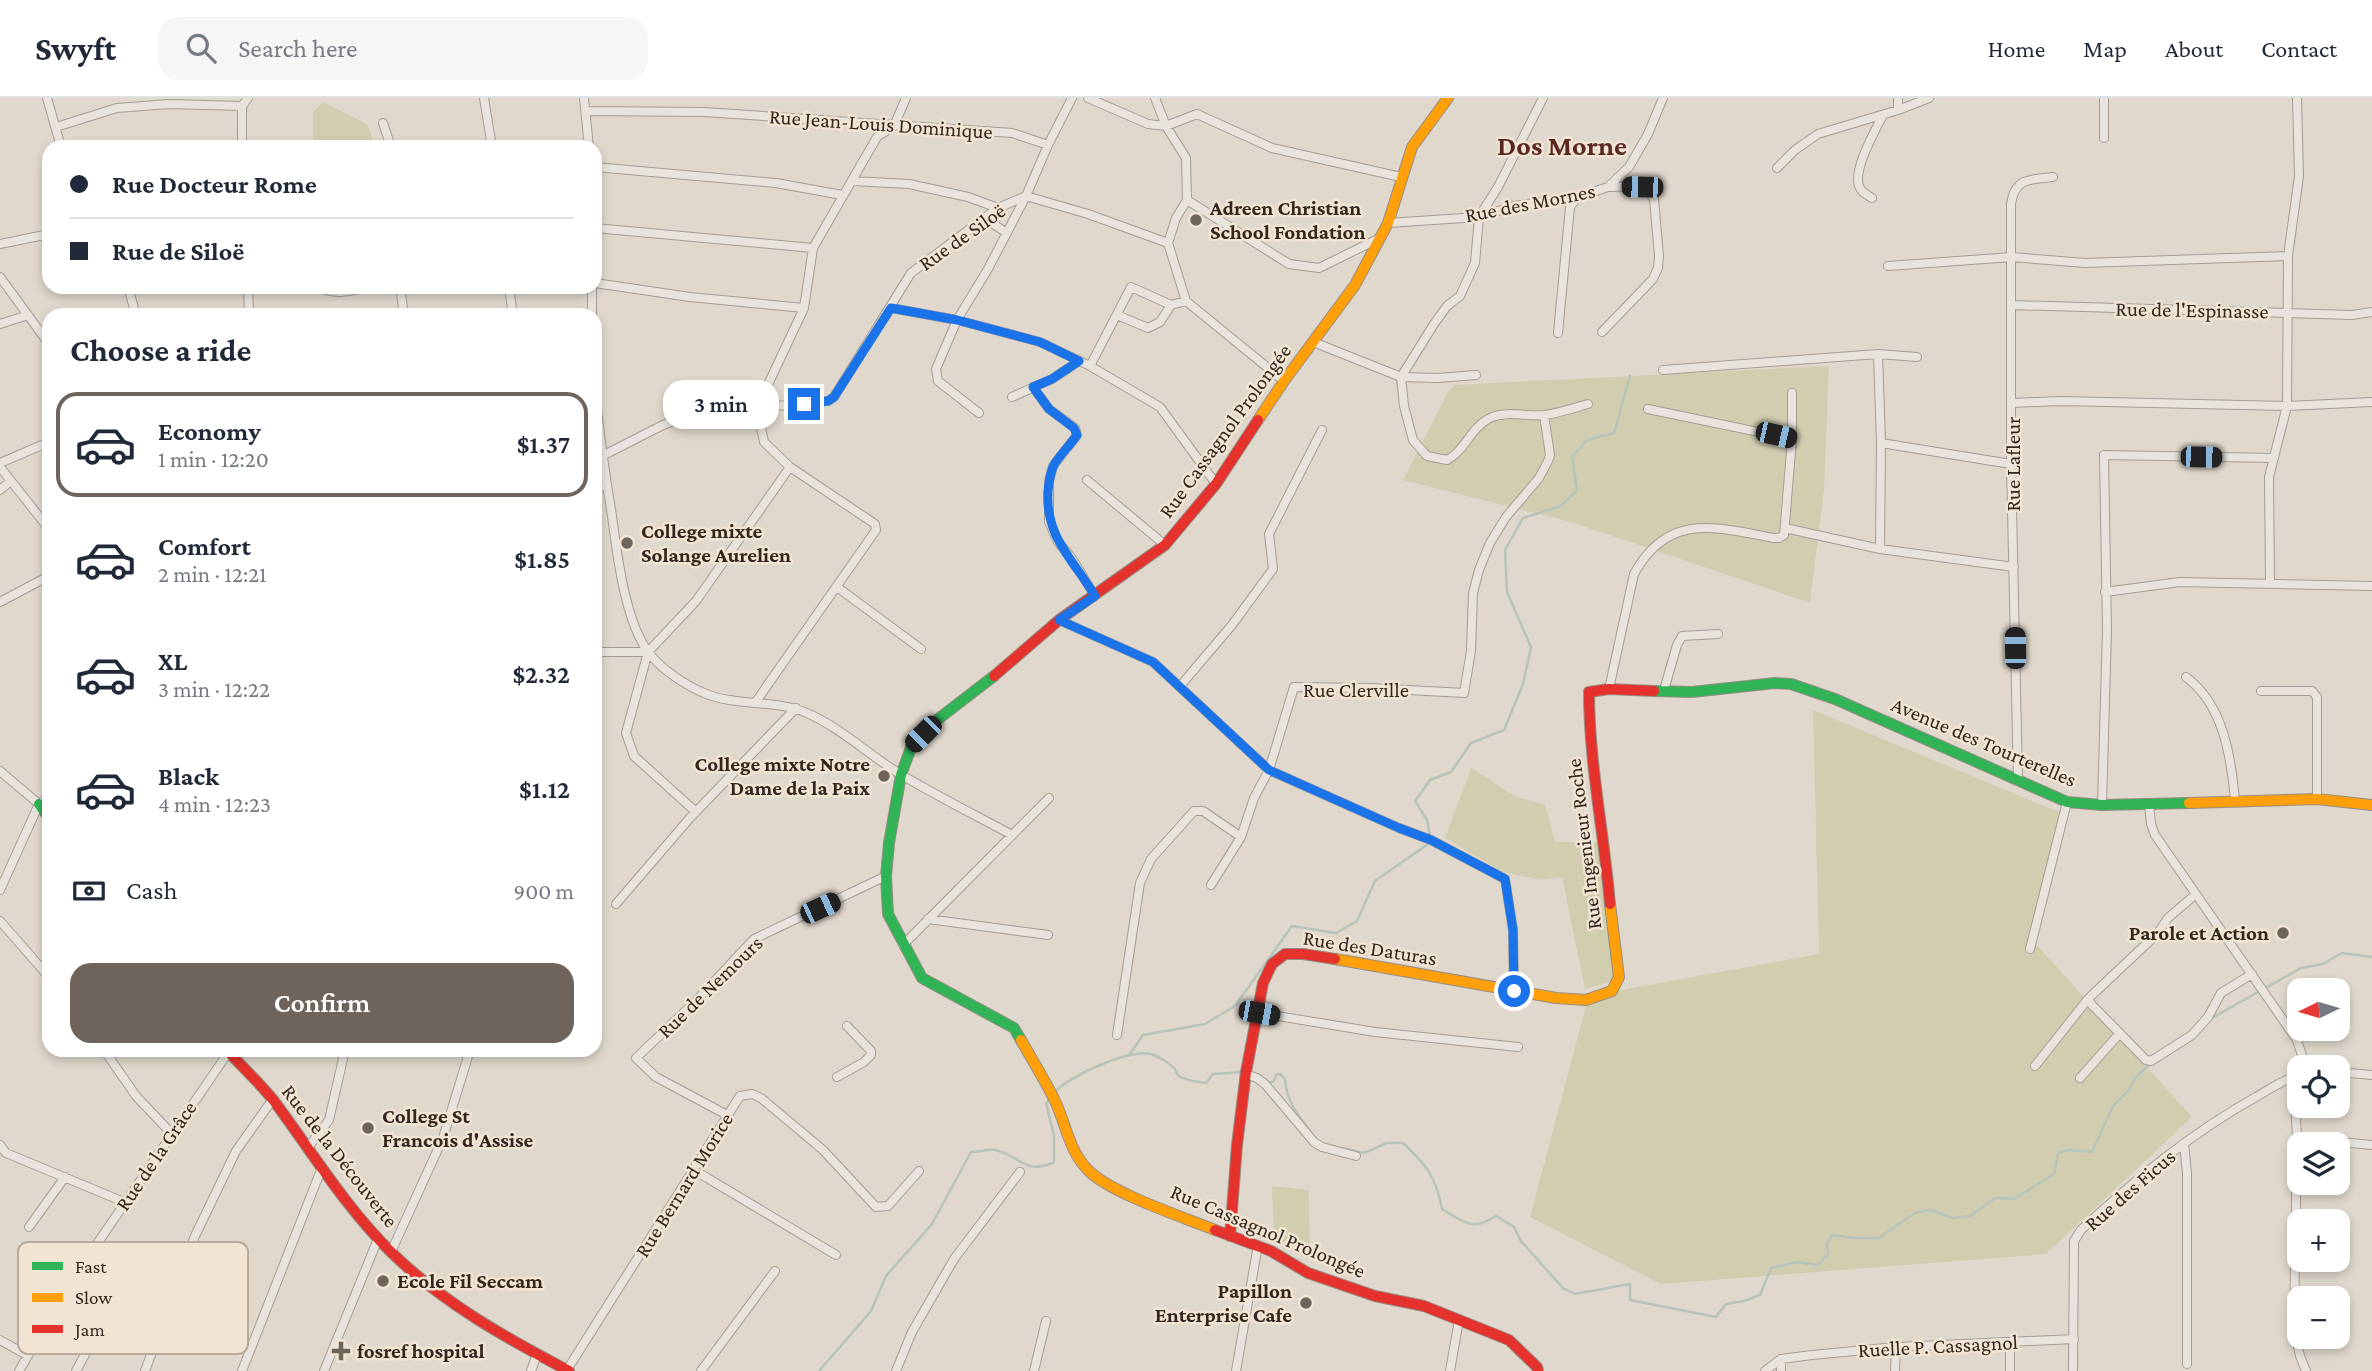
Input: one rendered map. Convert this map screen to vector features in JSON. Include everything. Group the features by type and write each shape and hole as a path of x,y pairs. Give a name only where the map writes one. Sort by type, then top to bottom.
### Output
{"street":[{"path":"47,98 59,140"},
{"path":"484,98 491,140"},
{"path":"584,98 588,140"},
{"path":"755,703 875,533 874,524 790,467 764,442 757,408 804,308 813,248 877,137 894,126 906,98"},
{"path":"979,413 938,381 936,369 957,320 1007,233 1072,98"},
{"path":"1088,98 1148,124 1166,125 1197,114 1272,148 1401,177"},
{"path":"1155,98 1166,125 1186,158 1187,200 1176,218 1168,243 1186,301 1283,381"},
{"name":"Rue Cassagnol Prolongée","path":"1448,98 1412,147 1388,223 1355,285 1283,381 1216,484 1165,545 1059,620 970,696 933,723 912,745 901,775 889,843 886,876 888,914 922,978 1014,1028 1056,1103 1068,1139 1087,1169 1103,1181 1162,1209 1258,1245 1308,1273 1375,1296 1424,1306 1508,1340 1538,1371"},
{"path":"1543,98 1498,187 1479,217 1475,263 1460,296 1447,306 1401,377 1406,416 1413,440 1427,456 1447,460 1490,418 1509,414 1544,415 1588,404"},
{"name":"Rue des Mornes","path":"1388,223 1479,217 1514,206 1578,197 1608,187 1629,167 1648,134 1663,98"},
{"path":"1898,98 1898,110"},
{"path":"1777,167 1818,134 1929,98"},
{"path":"2270,583 2269,477 2287,405 2288,256 2299,176 2297,98"},
{"path":"2103,100 2104,138"},
{"path":"56,127 117,108 245,102 242,140"},
{"name":"Rue Jean-Louis Dominique","path":"586,111 704,112 1012,133 1048,145"},
{"path":"1872,198 1863,192 1858,176 1882,115"},
{"path":"383,123 389,140"},
{"path":"602,167 776,183 842,195"},
{"name":"Rue Lafleur","path":"2018,781 2011,464 2013,193 2018,185 2027,180 2053,177"},
{"path":"853,181 909,184 968,197 998,208"},
{"path":"1602,332 1653,279 1659,256 1654,199 1650,191 1642,187 1608,187"},
{"path":"1026,196 1088,214 1168,243"},
{"name":"Rue de Siloë","path":"602,456 663,425 722,403 757,408 828,401 834,397 911,273 998,208 1026,196"},
{"path":"1558,334 1570,207 1578,197"},
{"path":"1187,200 1289,264 1319,268 1380,238"},
{"path":"984,218 1007,233"},
{"path":"602,229 813,248"},
{"path":"0,244 42,235"},
{"path":"1888,266 2012,257 2085,263 2288,256"},
{"path":"0,277 42,334"},
{"path":"602,286 804,308"},
{"path":"1090,366 1131,287 1171,305 1186,301"},
{"path":"1116,315 1148,328 1160,322 1171,305"},
{"name":"Rue de l'Espinasse","path":"2012,305 2352,315 2372,312"},
{"path":"891,308 957,320 1040,342 1090,366 1160,408 1216,484"},
{"path":"0,324 28,315"},
{"path":"1314,342 1401,377 1437,378 1476,374"},
{"path":"1878,354 1880,549"},
{"path":"1663,370 1878,354 1917,357"},
{"path":"1012,397 1052,379 1079,361"},
{"path":"1033,387 1049,409 1074,428 1077,435 1053,466 1049,481 1049,522 1058,542 1095,596"},
{"path":"1609,690 1634,574 1643,558 1658,542 1689,528 1716,528 1779,538 1783,535 1792,439 1792,393"},
{"path":"2012,403 2060,401 2287,405 2372,402"},
{"path":"1648,409 1792,439"},
{"name":"Rue Clerville","path":"1211,885 1241,837 1254,798 1269,770 1294,687 1464,693 1471,651 1473,593 1479,570 1490,543 1506,517 1539,478 1548,461 1550,455 1544,415"},
{"path":"1181,685 1232,625 1273,569 1269,534 1322,430"},
{"path":"1881,443 2011,464"},
{"path":"42,445 0,465 42,520"},
{"path":"2102,805 2107,630 2104,455 2274,458"},
{"path":"602,456 629,612 648,652 668,671 704,693 733,701 796,708 813,716 901,775 1012,835"},
{"path":"696,811 634,756 626,733 648,652 696,601 790,467"},
{"path":"1087,480 1165,545"},
{"path":"0,490 11,481"},
{"path":"602,486 607,485"},
{"path":"1785,528 1880,549 2014,568"},
{"path":"0,602 42,580"},
{"path":"2105,592 2180,582 2372,586"},
{"path":"837,587 921,649"},
{"path":"1059,620 1153,662 1181,685 1269,770 1448,848 1505,879 1513,930 1514,991"},
{"path":"1664,690 1682,636 1718,634"},
{"path":"602,652 648,652"},
{"path":"2186,677 2204,695 2226,740 2231,759 2235,800"},
{"name":"Avenue des Tourterelles","path":"1588,692 1692,692 1775,683 1798,686 1835,699 2067,802 2102,805 2317,799 2372,805"},
{"path":"2261,691 2312,691 2317,697 2317,799"},
{"name":"Rue Ingenieur Roche","path":"1588,692 1589,723 1619,977 1612,991"},
{"path":"616,904 696,811 796,708"},
{"path":"0,771 42,800"},
{"path":"903,945 1049,798"},
{"path":"2030,948 2067,802"},
{"path":"2149,804 2155,835 2297,1040 2302,1055"},
{"path":"0,890 42,805"},
{"path":"1117,1035 1140,883 1146,867 1194,811 1203,811 1241,837"},
{"name":"Rue de Nemours","path":"727,1115 656,1077 636,1058 697,1000 754,939 886,876"},
{"path":"2035,1066 2088,999 2157,934 2168,918 2196,894"},
{"path":"928,919 1048,935"},
{"path":"0,921 42,970"},
{"name":"Rue des Daturas","path":"1230,1236 1245,1074 1263,983 1272,964 1284,954 1303,954 1556,998 1586,1000 1612,991"},
{"path":"2088,999 2147,1060 2154,1060 2197,1031 2221,993 2252,974"},
{"path":"1259,1013 1375,1032 1518,1047"},
{"path":"837,1077 871,1055 871,1051 848,1026"},
{"path":"2080,1078 2120,1033"},
{"path":"109,1057 136,1096 171,1133"},
{"name":"Rue de la Grâce","path":"97,1242 224,1057"},
{"name":"Rue de la Découverte","path":"234,1057 273,1099 321,1170 391,1252 420,1279 470,1314 568,1371"},
{"path":"307,1149 329,1120 343,1057"},
{"path":"391,1252 443,1138 468,1057"},
{"path":"2350,1073 2372,1075"},
{"path":"1245,1074 1265,1084 1314,1142 1356,1156"},
{"name":"Rue des Ficus","path":"2073,1371 2074,1241 2081,1230 2141,1175 2183,1144 2236,1108 2287,1080"},
{"name":"Rue Bernard Morice","path":"568,1371 740,1096 752,1094 761,1098 823,1150 880,1209 888,1206 919,1171"},
{"path":"193,1242 236,1151 273,1099"},
{"path":"2350,1143 2372,1145"},
{"path":"2183,1144 2187,1173 2187,1364"},
{"path":"0,1145 6,1153 124,1202"},
{"path":"242,1371 321,1170"},
{"path":"694,1170 836,1255"},
{"path":"896,1371 912,1332 954,1259 1020,1172"},
{"path":"29,1227 65,1177"},
{"path":"2296,1195 2294,1328 2306,1371"},
{"path":"324,1371 378,1239"},
{"path":"1236,1371 1258,1245"},
{"path":"701,1371 775,1271"},
{"path":"1450,1371 1459,1320"},
{"path":"1034,1371 1046,1321"},
{"name":"Ruelle P. Cassagnol","path":"1781,1359 1896,1347 2074,1339"},
{"path":"0,1340 18,1350"},
{"path":"2010,1342 2010,1371"},
{"path":"1895,1371 1896,1347"},
{"path":"76,1371 85,1354"},
{"path":"145,1371 151,1354"},
{"path":"531,1371 537,1354"},
{"name":"Rue de la Grâce","path":"19,1371 27,1355"},
{"path":"1765,1371 1781,1359"},
{"path":"1781,1359 1782,1371"}],"shaded area":[{"path":"323,102 367,124 373,140 313,140 313,112"},
{"path":"1829,366 1824,490 1810,603 1571,522 1403,480 1454,385"},
{"path":"1813,710 2068,816 2036,944 2192,1117 2046,1254 1661,1284 1530,1217 1586,1006 1621,990 1819,954"},
{"path":"1471,768 1517,797 1545,805 1555,842 1600,842 1616,980 1585,989 1562,877 1540,880 1503,872 1445,838"},
{"path":"1272,1186 1309,1190 1310,1259 1274,1241"}],"waterway":[{"path":"1430,836 1427,820 1415,801 1430,780 1451,772 1471,743 1504,730 1523,684 1531,647 1507,592 1505,550 1523,518 1561,506 1577,490 1572,457 1587,440 1614,433 1630,376"},
{"path":"1129,1055 1143,1035 1205,1024 1235,1006 1292,926 1336,933 1357,921 1375,881 1431,842"},
{"path":"2210,1019 2301,968 2323,964 2342,953 2372,957"},
{"path":"1054,1093 1061,1086 1102,1064 1145,1053 1164,1060 1179,1076 1195,1082 1206,1083 1213,1074 1243,1072"},
{"path":"1342,1148 1364,1153 1387,1143 1403,1143 1429,1172 1437,1188 1442,1209 1468,1223 1481,1223 1496,1216 1514,1227 1521,1241 1563,1288 1575,1294 1630,1284 1630,1300 1716,1317 1726,1304 1760,1295 1771,1268 1797,1262 1818,1265 1828,1254 1827,1244 1832,1235 1879,1238 1915,1213 1930,1210 1953,1218 1970,1216 1995,1198 2014,1199 2054,1174 2058,1153 2068,1150 2092,1152 2113,1106 2151,1063"},
{"path":"1265,1079 1270,1083 1280,1074 1285,1079 1290,1101 1311,1132"},
{"path":"819,1371 871,1311 886,1276 932,1224 971,1152 995,1150 1036,1167 1054,1162 1054,1136 1046,1103 1050,1098"}],"traffic: fast":[{"path":"994,676 933,723 912,745 901,775 889,843 886,876 888,914 922,978 1014,1028 1021,1040"},
{"path":"1654,691 1692,692 1775,683 1791,684 1835,699 2067,802 2102,805 2189,803"},
{"path":"39,804 42,808"}],"traffic: slow":[{"path":"1258,420 1355,285 1388,223 1412,147 1448,98"},
{"path":"2189,803 2317,799 2372,805"},
{"path":"1335,959 1556,998 1586,1000 1612,991 1619,977 1610,904"},
{"path":"1021,1040 1055,1101 1076,1154 1088,1170 1098,1179 1129,1196 1215,1230"}],"traffic: jam":[{"path":"994,676 1059,620 1165,545 1216,484 1258,420"},
{"path":"1610,904 1591,745 1589,692 1609,689 1654,691"},
{"path":"1230,1236 1246,1072 1263,983 1272,964 1285,954 1335,959"},
{"path":"234,1057 274,1101 344,1199 392,1253 454,1304 569,1371"},
{"path":"1215,1230 1271,1251 1308,1273 1375,1296 1424,1306 1509,1340 1538,1371"}],"place":[{"name":"Adreen Christian School Fondation","path":"1196,220"},
{"name":"College mixte Solange Aurelien","path":"627,543"},
{"name":"College mixte Notre Dame de la Paix","path":"884,776"},
{"name":"Parole et Action","path":"2283,933"},
{"name":"College St Francois d'Assise","path":"368,1128"},
{"name":"Ecole Fil Seccam","path":"383,1281"},
{"name":"Papillon Enterprise Cafe","path":"1306,1303"},
{"name":"fosref hospital","path":"341,1351"}],"district":[{"name":"Dos Morne","path":"1562,145"}],"route":[{"path":"804,404 828,401 834,397 891,308 957,320 1040,342 1079,361 1070,369 1033,387 1049,409 1070,424 1077,435 1053,466 1047,505 1049,522 1058,542 1095,596 1059,620 1153,662 1181,685 1269,770 1457,852 1505,879 1513,930 1514,991"}]}
